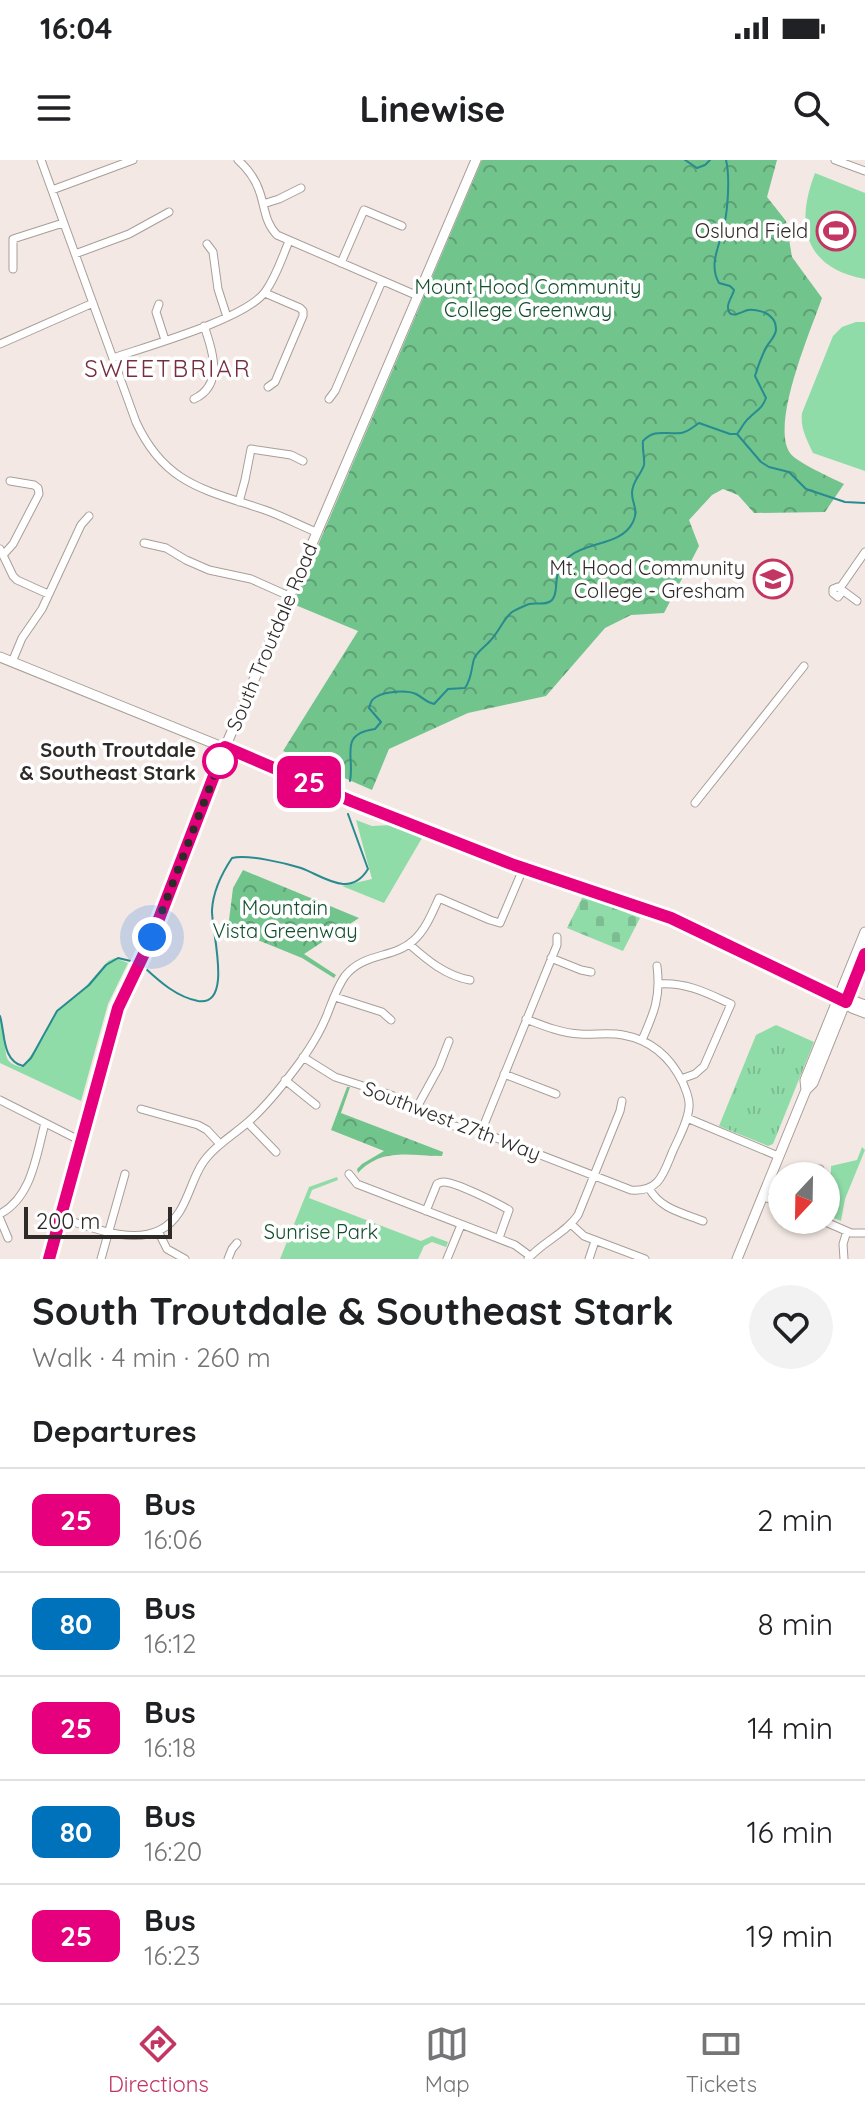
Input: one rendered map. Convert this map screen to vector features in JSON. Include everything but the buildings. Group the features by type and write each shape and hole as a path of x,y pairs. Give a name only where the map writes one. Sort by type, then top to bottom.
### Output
{"main road":[{"name":"South Troutdale Road","path":"48,1259 118,1008 155,929 225,747 476,160"},
{"path":"0,657 523,869 671,918 865,1013"},
{"path":"842,1000 865,932"},
{"path":"737,1259 806,1090 805,1080 865,954"},
{"path":"842,1000 865,1005"}],"street":[{"path":"41,160 136,422 156,456 194,486 268,511 316,532"},
{"path":"52,190 109,164 133,160"},
{"path":"238,160 254,180 270,226 277,235 418,296"},
{"path":"835,160 865,171"},
{"path":"263,204 301,188"},
{"path":"341,263 364,210 402,226"},
{"path":"75,254 138,231 169,212"},
{"path":"13,269 13,239 63,223"},
{"path":"113,358 253,305 265,293 289,241"},
{"path":"207,244 213,252 218,289 227,317"},
{"path":"329,399 382,281"},
{"path":"265,293 303,311 275,382 268,387"},
{"path":"0,344 93,303"},
{"path":"159,304 156,312 165,340"},
{"path":"194,399 207,390 214,367 212,348 204,326"},
{"path":"239,502 251,449 291,455 303,461"},
{"path":"10,481 34,485 39,494 13,544 2,552 17,580 48,594"},
{"path":"12,662 22,638 42,609 81,525 89,516"},
{"path":"144,543 166,548 209,570 251,579 289,596"},
{"path":"857,601 841,590 865,552"},
{"path":"695,803 804,666"},
{"path":"60,1218 134,1236 158,1231 168,1225 179,1213 202,1164 220,1144 248,1123 303,1057 342,981 357,965 369,958 397,951 416,939 439,898 500,923 523,869"},
{"path":"481,1132 557,945 557,937"},
{"path":"409,944 446,972 470,980"},
{"path":"551,958 591,972"},
{"path":"642,1040 655,1009 659,984 657,966"},
{"path":"659,984 688,986 731,1004 704,1066 695,1074 681,1079"},
{"path":"335,997 382,1012 391,1020"},
{"path":"526,1019 571,1033 618,1034 642,1040 664,1056 681,1079 689,1101 687,1118 663,1174 649,1188 660,1204 703,1221"},
{"path":"416,1109 449,1041"},
{"name":"Southwest 27th Way","path":"303,1057 335,1077 391,1095 447,1124 481,1132 631,1190 649,1188"},
{"path":"504,1074 556,1094"},
{"path":"285,1080 316,1105"},
{"path":"0,1100 81,1141"},
{"path":"349,1174 357,1184 515,1245 529,1258 572,1225 585,1201 622,1101"},
{"path":"141,1109 198,1125 220,1144"},
{"path":"687,1118 778,1156"},
{"path":"8,1238 0,1217 25,1190 45,1123"},
{"path":"248,1123 276,1152"},
{"path":"101,1259 125,1174"},
{"path":"426,1211 437,1184 444,1182 495,1201 509,1210 499,1238"},
{"path":"762,1196 768,1198"},
{"path":"447,1259 461,1225"},
{"path":"572,1225 580,1234 595,1241 645,1259"},
{"path":"840,1228 865,1233"},
{"path":"158,1231 167,1249 185,1259"},
{"path":"844,1259 843,1244 847,1231"},
{"path":"589,1259 595,1241"},
{"path":"228,1259 237,1243"}],"green space":[{"name":"Mount Hood Community College Greenway","path":"482,160 777,160 767,197 786,221 792,257 822,298 794,377 788,400 785,439 794,457 844,484 825,512 754,513 738,495 723,489 712,495 689,520 699,546 664,613 631,615 605,628 546,696 468,713 389,749 372,790 283,751 358,631 293,604"},
{"name":"Oslund Field","path":"815,173 865,193 865,279 829,265 817,254 810,241 806,210"},
{"path":"865,322 865,471 813,453 804,434 802,418 833,336 842,327"},
{"path":"356,820 372,826 391,825 422,838 384,903 342,886 372,879"},
{"name":"Mountain Vista Greenway","path":"243,870 359,918 304,954 336,975 334,978 302,958 228,928 233,888"},
{"path":"583,896 640,918 623,951 567,928"},
{"path":"115,958 128,963 108,1004 81,1101 0,1063 0,1019 7,1058 21,1067 44,1037 57,1010 80,993 108,961"},
{"path":"776,1025 814,1042 773,1144 768,1146 719,1126 756,1035"},
{"path":"347,1087 350,1087 341,1113 443,1152 442,1156 387,1156 377,1159 358,1173 357,1169 362,1164 384,1151 331,1130"},
{"path":"862,1147 865,1150 845,1199 841,1221 840,1164 857,1160"},
{"name":"Sunrise Park","path":"337,1177 338,1180 312,1190 309,1198 421,1241 432,1236 448,1242 446,1247 432,1242 424,1246 418,1259 280,1259 309,1187"}],"waterway":[{"path":"685,160 697,168 710,160"},
{"path":"350,781 352,741 356,736 375,729 381,722 369,708 373,699 385,693 407,692 434,704 448,689 465,688 475,656 509,615 529,604 550,602 557,575 570,556 628,530 635,514 632,489 644,465 643,441 647,437 656,433 684,432 699,423 737,434 763,405 766,398 755,376 775,332 775,322 758,311 731,314 728,306 734,290 719,283 716,276 716,254 727,211 726,160"},
{"path":"737,434 761,462 789,472 806,489 845,502 865,503"},
{"path":"145,968 183,996 198,1001 209,1000 218,980 213,903 232,858 276,862 301,868 336,883 353,883 368,869 348,814"},
{"path":"0,1016 8,1052 16,1063 23,1066 31,1058 57,1011 89,985 106,965 118,958 135,962"}],"bus line":[{"name":"25","path":"49,1259 118,1008 152,937 225,747 351,801 534,873 671,918 846,1002 865,954"}],"place":[{"name":"Oslund Field","path":"836,231"},
{"name":"Mt. Hood Community College - Gresham","path":"773,579"},
{"name":"South Troutdale & Southeast Stark","path":"220,761"}],"district":[{"name":"SWEETBRIAR","path":"168,369"}],"route":[{"path":"152,937 220,761"}]}
